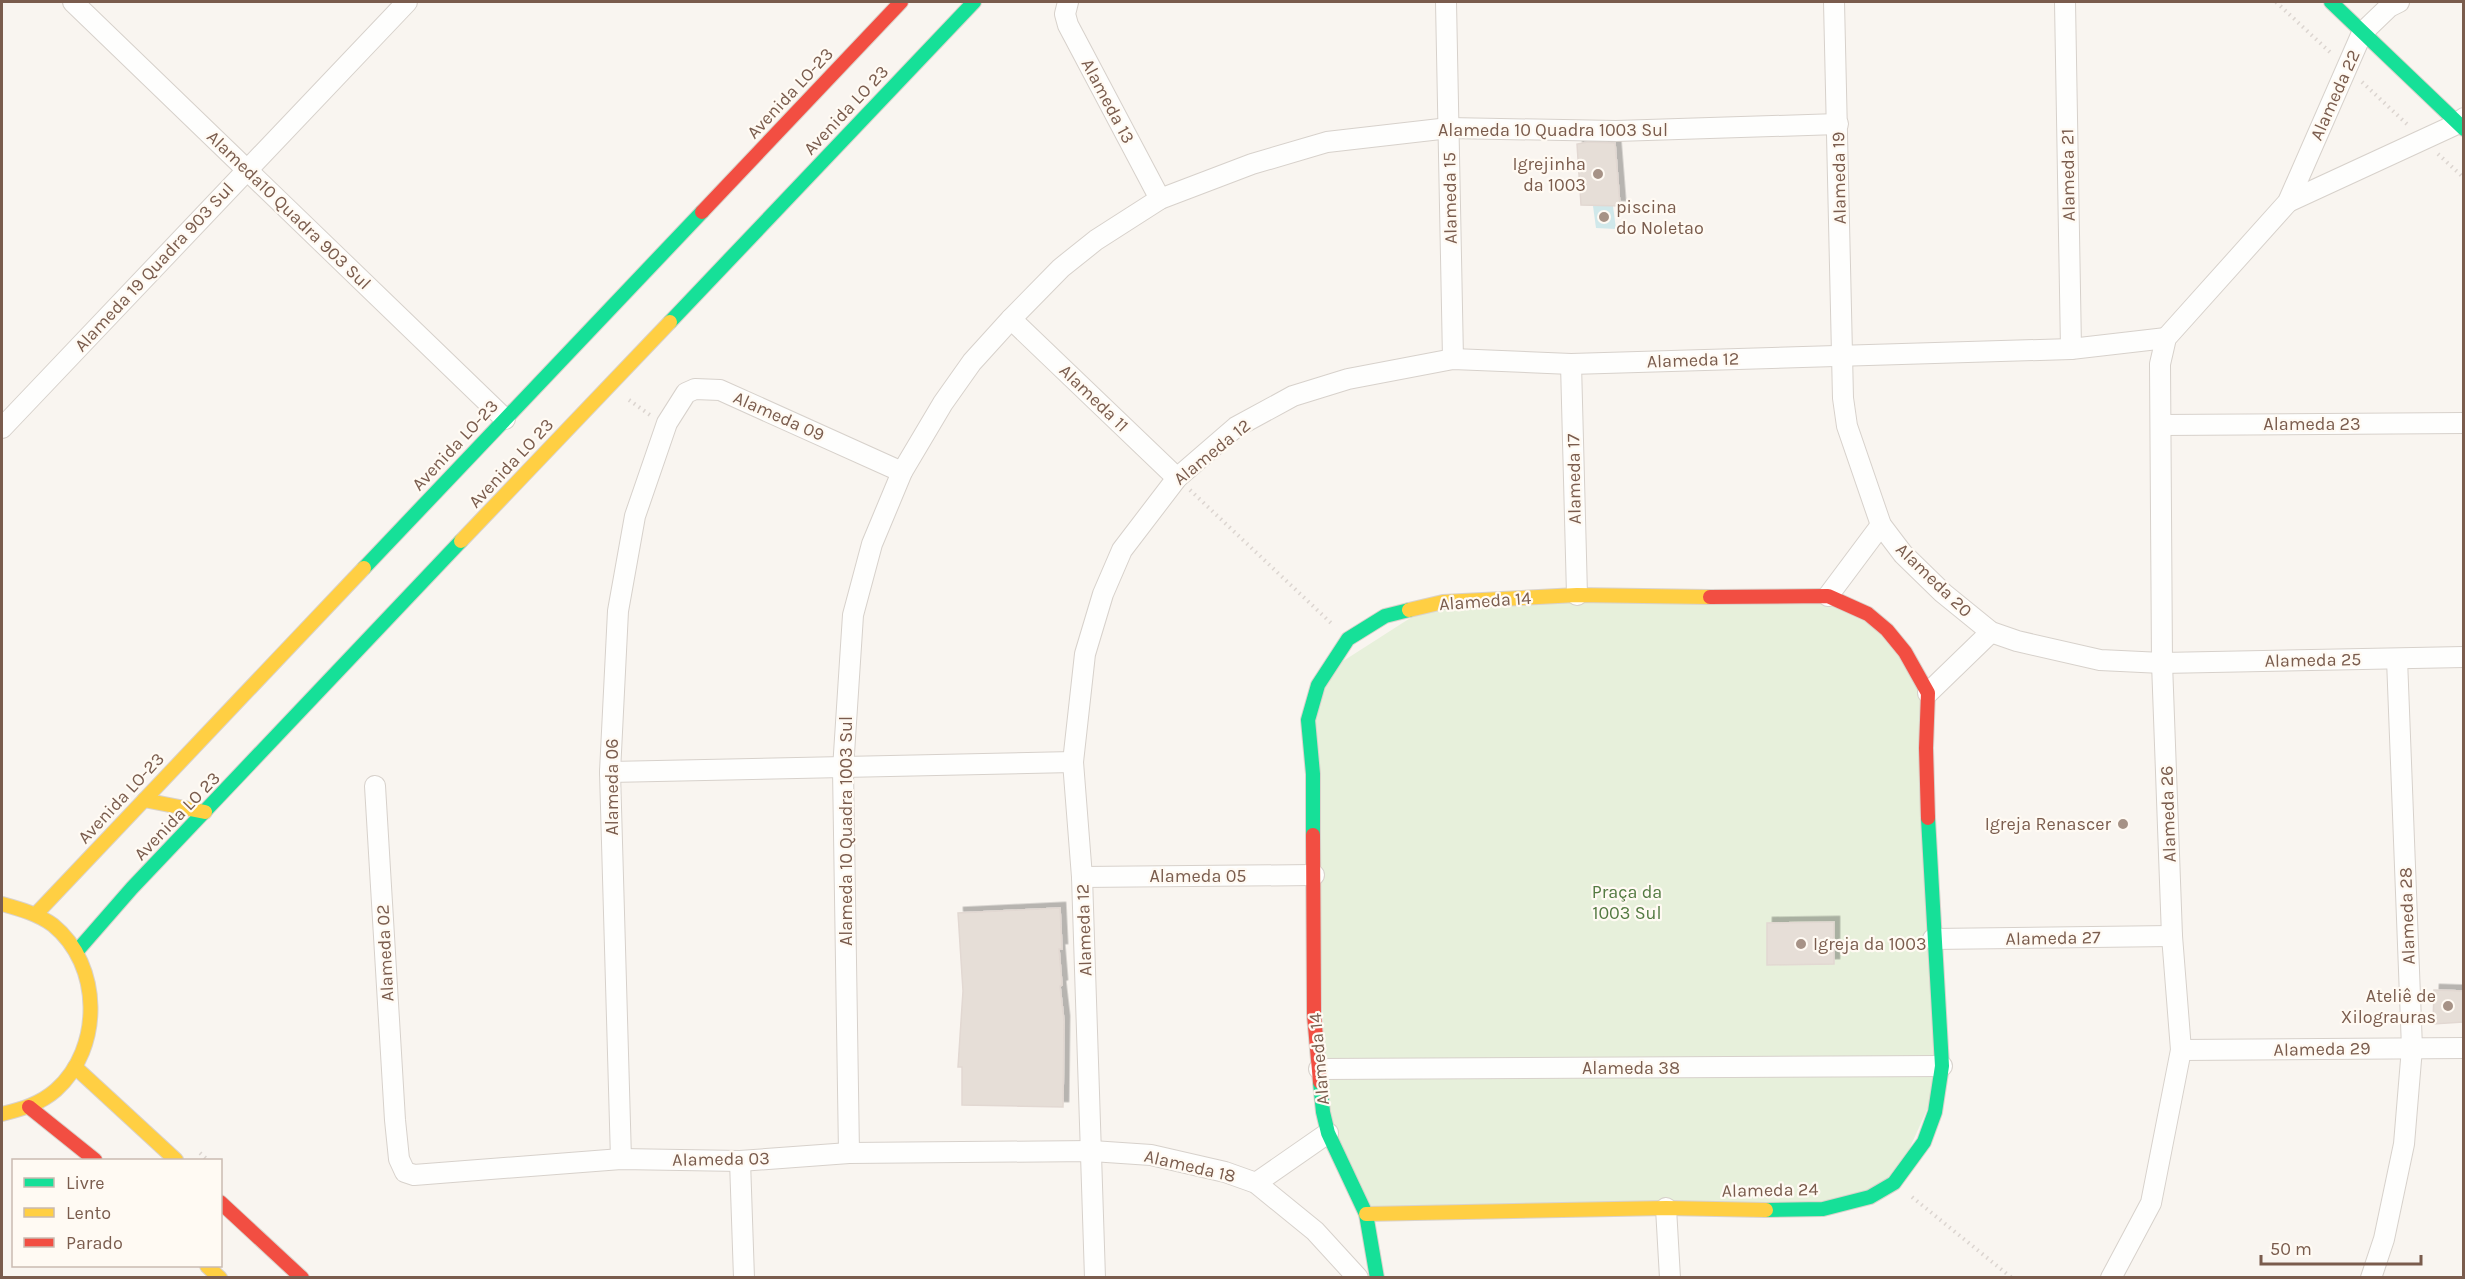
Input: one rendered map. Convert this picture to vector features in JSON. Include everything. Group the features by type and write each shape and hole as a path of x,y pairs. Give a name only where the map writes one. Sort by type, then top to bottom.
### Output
{"street":[{"name":"Alameda10 Quadra 903 Sul","path":"73,2 505,419"},
{"name":"Alameda 19 Quadra 903 Sul","path":"2,428 406,2"},
{"name":"Avenida LO-23","path":"36,914 901,2"},
{"name":"Avenida LO 23","path":"77,951 205,812 974,2"},
{"name":"Alameda 13","path":"1068,2 1065,14 1068,26 1160,199"},
{"name":"Alameda 15","path":"1446,2 1453,359"},
{"name":"Alameda 19","path":"1834,2 1843,355"},
{"name":"Alameda 21","path":"2065,2 2071,349"},
{"path":"2331,2 2461,124"},
{"name":"Alameda 22","path":"2166,338 2288,202 2362,33 2389,8 2399,2"},
{"name":"Alameda 10 Quadra 1003 Sul","path":"849,1153 843,769 853,615 872,544 902,472 943,404 972,362 1011,319 1061,268 1096,240 1160,199 1252,164 1327,142 1449,128 1616,131 1838,124"},
{"name":"Alameda 22","path":"2288,202 2461,124"},
{"name":"Alameda 11","path":"1011,319 1177,478"},
{"name":"Alameda 12","path":"1095,1278 1083,877 1073,762 1084,654 1103,594 1122,550 1177,478 1236,427 1293,396 1348,379 1453,359 1571,364 2071,349 2166,338"},
{"name":"Alameda 26","path":"2111,1278 2151,1203 2181,1050 2172,936 2162,663 2160,364 2166,338"},
{"name":"Alameda 20","path":"1843,355 1843,398 1847,426 1881,525 1903,554 1943,593 1991,632 2017,641 2100,660 2162,663"},
{"name":"Alameda 17","path":"1571,364 1577,595"},
{"name":"Alameda 09","path":"667,423 686,393 695,388 720,390 902,472"},
{"name":"Alameda 06","path":"621,1159 610,772 618,611 635,516 667,423"},
{"name":"Alameda 23","path":"2161,425 2463,423"},
{"path":"1828,596 1856,555 1881,525"},
{"name":"Alameda 14","path":"1366,1215 1328,1133 1323,1112 1314,1015 1313,774 1308,720 1318,685 1348,639 1385,616 1443,602 1577,595 1789,598 1828,596 1868,614 1887,630 1905,652 1928,693"},
{"path":"1928,693 1991,632"},
{"name":"Alameda 25","path":"2162,663 2463,657"},
{"name":"Alameda 28","path":"2371,1278 2384,1239 2404,1144 2412,1048 2397,659"},
{"name":"Alameda 24","path":"1366,1215 1666,1208 1790,1211 1823,1209 1870,1197 1894,1183 1924,1142 1935,1112 1942,1066 1933,939 1926,748 1928,693"},
{"path":"610,772 843,769 1073,762"},
{"name":"Alameda 02","path":"375,786 395,1120"},
{"path":"144,800 205,812"},
{"name":"Alameda 05","path":"1083,877 1314,875"},
{"path":"2,904 36,914 59,930 77,951 91,989 91,1030 75,1068 47,1097 29,1107 2,1114"},
{"name":"Alameda 27","path":"1933,939 2172,936"},
{"name":"Alameda 29","path":"2181,1050 2463,1048"},
{"name":"Alameda 38","path":"1319,1069 1942,1066"},
{"path":"75,1068 174,1159"},
{"path":"29,1107 74,1141 93,1159"},
{"name":"Alameda 03","path":"395,1120 402,1167 405,1172 414,1175 621,1159 740,1161 849,1153 1092,1151"},
{"path":"1256,1182 1328,1133"},
{"name":"Alameda 18","path":"1092,1151 1151,1155 1225,1172 1256,1182 1315,1231 1358,1278"},
{"path":"740,1161 744,1278"},
{"path":"222,1204 302,1278"},
{"path":"1666,1208 1670,1278"},
{"path":"1366,1215 1377,1278"},
{"path":"208,1267 220,1278"}],"path":[{"path":"2276,2 2463,178"},
{"path":"610,385 633,404 667,423"},
{"path":"1177,478 1348,639"},
{"path":"192,1145 206,1159"},
{"path":"1894,1183 2012,1278"}],"green space":[{"name":"Praça da 1003 Sul","path":"1831,596 1887,630 1928,693 1939,1083 1894,1183 1790,1211 1366,1214 1328,1133 1310,745 1326,672 1440,599"}],"water":[{"name":"piscina do Noletao","path":"1593,206 1613,206 1616,229 1596,228"}],"building":[{"name":"Igrejinha da 1003","path":"1615,143 1620,206 1581,205 1577,144"},
{"path":"1060,908 1062,949 1059,949 1062,985 1060,986 1064,1021 1063,1107 962,1105 962,1067 958,1067 963,991 958,913"},
{"name":"Igreja da 1003","path":"1834,922 1834,964 1767,965 1767,923"},
{"name":"Ateliê de Xilograuras","path":"2434,990 2463,991 2463,1022 2433,1024"}],"traffic: fast":[{"path":"670,322 974,2"},
{"path":"2331,2 2464,129"},
{"path":"364,568 702,212"},
{"path":"77,951 132,888 461,541"},
{"path":"1313,835 1313,774 1308,720 1318,685 1348,639 1385,616 1409,610"},
{"path":"1766,1210 1823,1209 1870,1197 1894,1183 1924,1142 1935,1112 1942,1066 1928,818"},
{"path":"1320,1082 1328,1133 1366,1214 1377,1278"}],"traffic: slow":[{"path":"461,541 670,322"},
{"path":"36,914 364,568"},
{"path":"1409,610 1443,602 1577,595 1710,597"},
{"path":"144,800 205,812"},
{"path":"2,904 29,912 47,921 69,942 81,962 88,984 90,1007 89,1030 82,1052 71,1072 56,1090 44,1099 2,1114"},
{"path":"75,1067 175,1159"},
{"path":"1366,1214 1666,1208 1766,1210"},
{"path":"208,1267 220,1278"}],"traffic: jam":[{"path":"702,212 901,2"},
{"path":"1710,597 1828,596 1868,614 1887,630 1905,652 1928,693 1926,748 1928,818"},
{"path":"1313,835 1314,1015 1320,1082"},
{"path":"29,1107 94,1159"},
{"path":"222,1204 302,1278"}],"place":[{"name":"Igrejinha da 1003","path":"1598,174"},
{"name":"piscina do Noletao","path":"1604,217"},
{"name":"Igreja Renascer","path":"2123,824"},
{"name":"Igreja da 1003","path":"1801,944"},
{"name":"Ateliê de Xilograuras","path":"2448,1006"}]}
